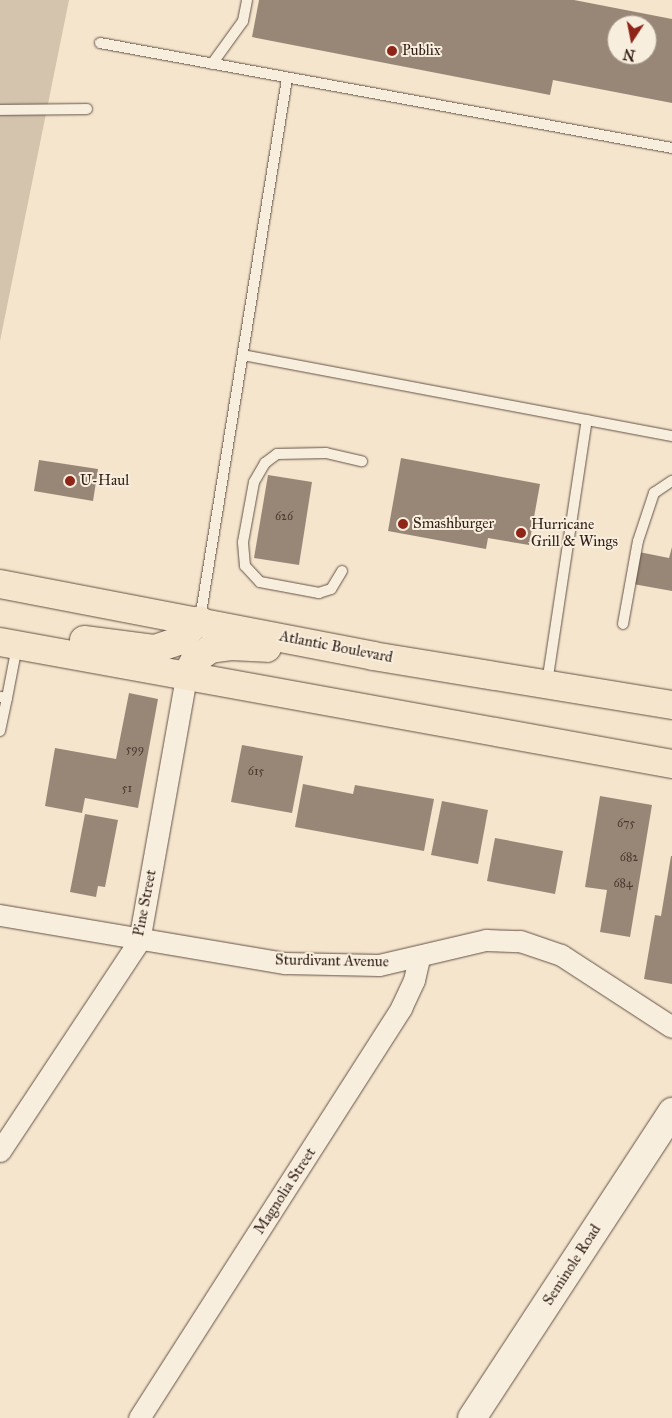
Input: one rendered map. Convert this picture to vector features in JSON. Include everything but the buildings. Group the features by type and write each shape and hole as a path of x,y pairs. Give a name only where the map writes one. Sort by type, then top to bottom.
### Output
{"highway":[{"name":"Atlantic Boulevard","path":"0,584 200,620 373,656 672,705"},
{"path":"9,644 33,633 155,649 178,641 200,620"},
{"path":"9,644 672,764"},
{"path":"186,676 202,654 230,646 373,656"}],"street":[{"name":"Pine Street","path":"0,1151 139,941 186,676"},
{"name":"Sturdivant Avenue","path":"0,915 139,941 285,963 379,965 418,958 486,940 520,941 561,956 672,1027"},
{"name":"Magnolia Street","path":"140,1418 401,1008 414,980 418,958"},
{"name":"Seminole Road","path":"472,1418 672,1112"}],"lane":[{"path":"212,64 243,21 247,0"},
{"path":"100,43 287,79 672,148"},
{"path":"200,620 287,79"},
{"path":"0,110 87,109"},
{"path":"243,355 672,436"},
{"path":"547,683 587,420"},
{"path":"342,572 332,590 319,594 260,582 246,566 244,534 254,482 265,463 277,454 326,453 362,461"},
{"path":"623,624 638,542 654,493 672,481"},
{"path":"0,731 9,644"}],"shaded area":[{"path":"0,0 69,0 0,341"}],"place":[{"name":"Publix","path":"392,51"},
{"name":"U-Haul","path":"70,481"},
{"name":"Smashburger","path":"403,524"},
{"name":"Hurricane Grill & Wings","path":"521,533"}]}
